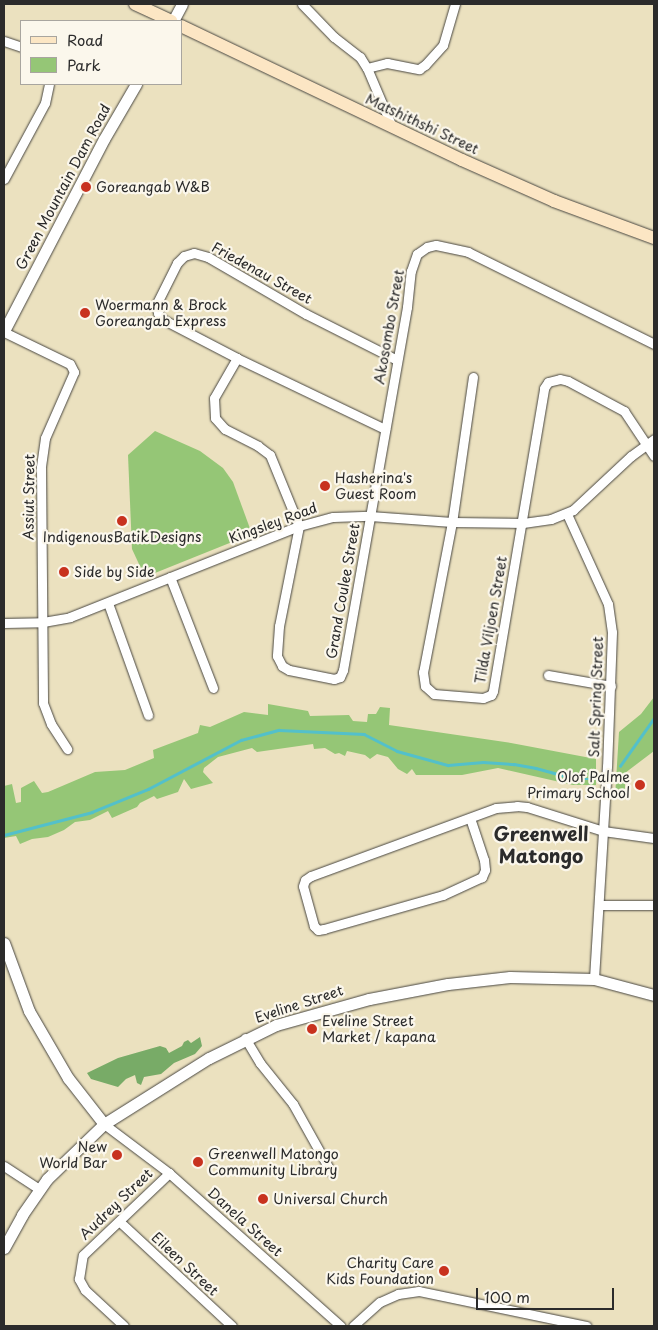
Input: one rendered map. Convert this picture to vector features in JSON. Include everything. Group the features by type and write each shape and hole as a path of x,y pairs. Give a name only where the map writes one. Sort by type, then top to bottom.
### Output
{"main road":[{"path":"135,4 170,20"},
{"name":"Matshithshi Street","path":"182,26 392,127 554,201 654,238"}],"street":[{"path":"173,20 182,4"},
{"path":"302,4 334,38 360,57 367,68 392,127"},
{"path":"367,68 387,63 419,69 425,66 443,45 454,4"},
{"path":"4,41 20,47"},
{"path":"4,179 45,103 49,85"},
{"name":"Green Mountain Dam Road","path":"4,331 104,139 135,85"},
{"name":"Akosombo Street","path":"370,516 414,261 421,251 436,245 481,257 654,344"},
{"name":"Friedenau Street","path":"385,429 237,358 162,319 158,313 157,303 173,269 184,256 194,253 208,257 306,314 398,360"},
{"name":"Assiut Street","path":"4,331 70,364 74,372 44,438 41,468 41,597 43,622"},
{"path":"237,358 214,398 216,418 225,429 258,446 270,455 299,526"},
{"name":"Tilda Viljoen Street","path":"473,376 452,522 423,680 425,686 434,694 483,698 491,695 493,691 523,523 544,388 548,382 560,379 568,381 624,411 651,441"},
{"path":"651,441 654,456"},
{"name":"Kingsley Road","path":"4,623 43,622 70,617 299,526 333,517 370,516 452,522 523,523 567,514 651,441"},
{"name":"Salt Spring Street","path":"567,514 608,604 612,632 606,788 594,979"},
{"name":"Grand Coulee Street","path":"299,526 279,626 277,656 282,666 289,670 334,679 340,677 343,670 370,516"},
{"path":"170,577 212,688"},
{"path":"108,603 148,715"},
{"path":"43,622 43,703 51,724 67,749"},
{"path":"548,675 611,686"},
{"path":"470,818 484,860 485,870 482,877 444,895 324,929 318,930 314,926 302,886 305,880 333,867 496,808 517,806 603,831 654,838"},
{"path":"599,905 654,906"},
{"path":"4,943 28,1010 68,1078 104,1124"},
{"name":"Eveline Street","path":"4,1248 39,1189 104,1124 209,1058 245,1038 276,1025 332,1008 448,984 510,977 594,979 654,995"},
{"path":"245,1038 260,1063 293,1104 331,1172"},
{"name":"Danela Street","path":"104,1124 168,1173 341,1326"},
{"path":"4,1166 39,1189"},
{"name":"Audrey Street","path":"124,1326 85,1290 79,1279 83,1255 120,1222 168,1173"},
{"name":"Eileen Street","path":"120,1222 232,1326"},
{"path":"353,1326 380,1302 398,1294 419,1291 586,1326"}],"green space":[{"path":"155,431 200,451 223,468 233,482 252,534 145,577 132,549 128,455"},
{"path":"654,697 654,751 625,773 625,797 615,797 619,732 641,714"},
{"path":"268,704 308,711 310,716 349,715 353,721 367,722 368,714 376,714 380,707 390,708 389,725 511,743 596,759 596,785 573,785 498,768 462,775 416,775 412,769 407,774 398,769 388,757 377,754 370,759 365,755 347,751 345,756 339,753 335,754 325,748 314,749 313,744 257,752 252,748 218,757 204,768 203,772 213,783 191,789 184,779 178,792 157,799 154,796 140,803 137,807 112,818 108,811 90,820 75,822 64,830 48,837 32,839 20,844 16,836 4,838 4,786 12,784 16,803 21,802 21,788 34,781 42,793 95,772 125,770 154,758 153,750 198,733 200,725 210,727 244,712 268,715"},
{"path":"200,1037 202,1046 195,1054 174,1063 161,1074 144,1077 141,1085 137,1083 135,1075 126,1079 118,1087 91,1079 87,1073 118,1058 160,1046 166,1048 169,1053 182,1046 184,1042 188,1040 191,1043"}],"waterway":[{"path":"620,766 654,718"},
{"path":"4,835 92,812 148,789 241,740 279,730 364,734 397,751 448,765 483,762 514,764 576,779 596,779"}],"place":[{"name":"Goreangab W&B","path":"86,187"},
{"name":"Woermann & Brock Goreangab Express","path":"85,313"},
{"name":"Hasherina's Guest Room","path":"325,486"},
{"name":"IndigenousBatikDesigns","path":"122,521"},
{"name":"Side by Side","path":"64,572"},
{"name":"Olof Palme Primary School","path":"640,785"},
{"name":"Eveline Street Market / kapana","path":"312,1029"},
{"name":"New World Bar","path":"117,1155"},
{"name":"Greenwell Matongo Community Library","path":"198,1162"},
{"name":"Universal Church","path":"263,1199"},
{"name":"Charity Care Kids Foundation","path":"444,1271"}],"district":[{"name":"Greenwell Matongo","path":"541,845"}]}
